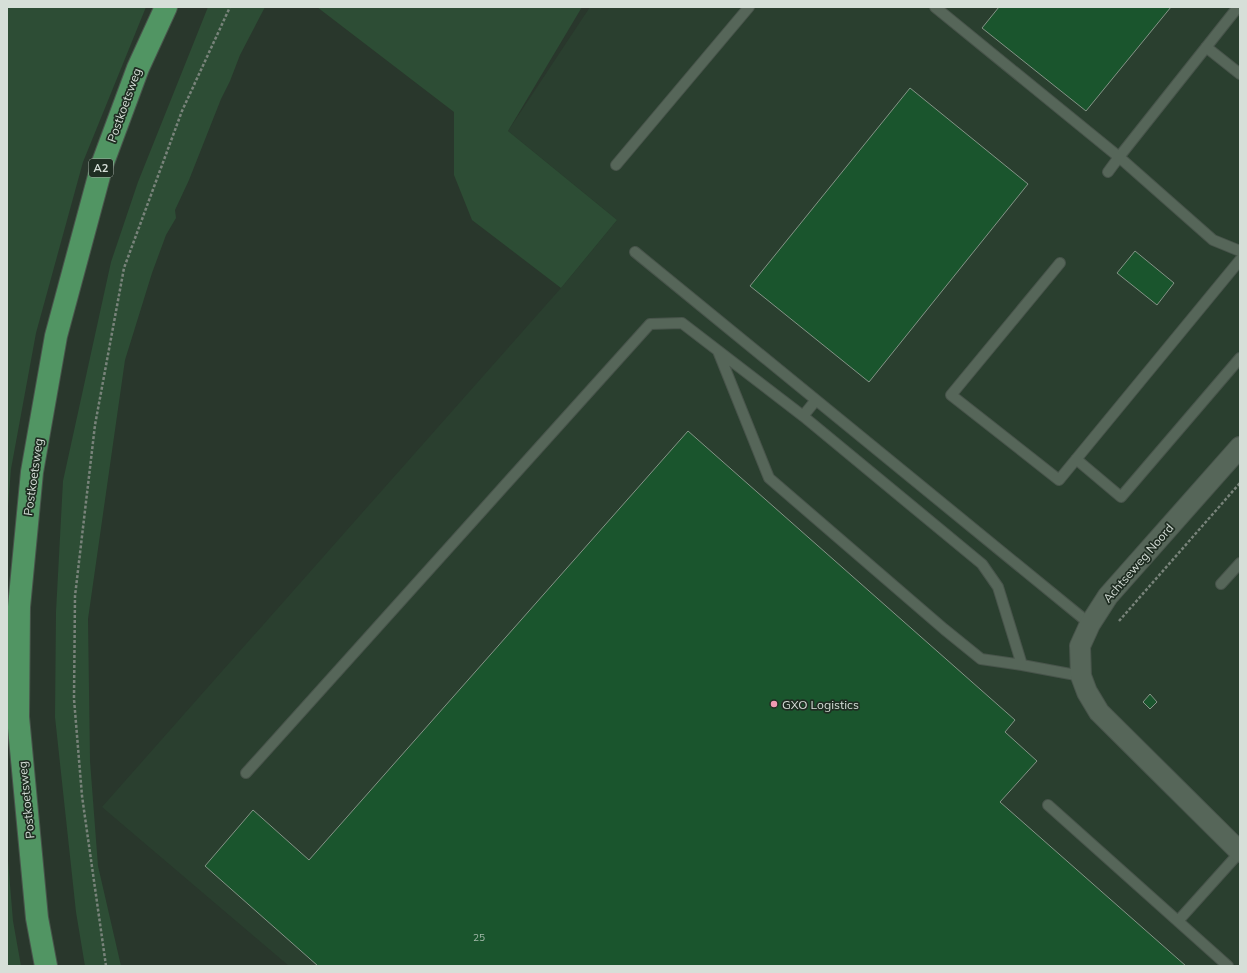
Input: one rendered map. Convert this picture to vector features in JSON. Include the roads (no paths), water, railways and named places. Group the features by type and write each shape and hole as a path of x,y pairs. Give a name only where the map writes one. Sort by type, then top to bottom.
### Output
{"highway":[{"name":"Postkoetsweg","path":"46,966 38,918 18,718 19,607 32,472 56,336 102,165 138,68 166,7"}],"street":[{"name":"Achtseweg Noord","path":"1240,447 1108,596 1090,624 1080,646 1081,676 1087,692 1099,712 1240,852"}],"lane":[{"path":"616,165 749,7"},
{"path":"935,7 1119,157 1213,240 1240,250"},
{"path":"1108,172 1206,47 1237,12"},
{"path":"1206,47 1240,74"},
{"path":"635,252 1090,624"},
{"path":"1060,263 951,395 1059,480 1240,260"},
{"path":"246,773 650,324 682,324 803,416 982,564 998,587 1022,665"},
{"path":"718,351 769,478 938,624 981,659 1081,676"},
{"path":"1076,459 1121,497 1240,358"},
{"path":"803,416 816,400"},
{"path":"1221,584 1240,563"},
{"path":"1048,805 1228,966"},
{"path":"1178,921 1240,852"}],"place":[{"name":"GXO Logistics","path":"774,704"}]}
